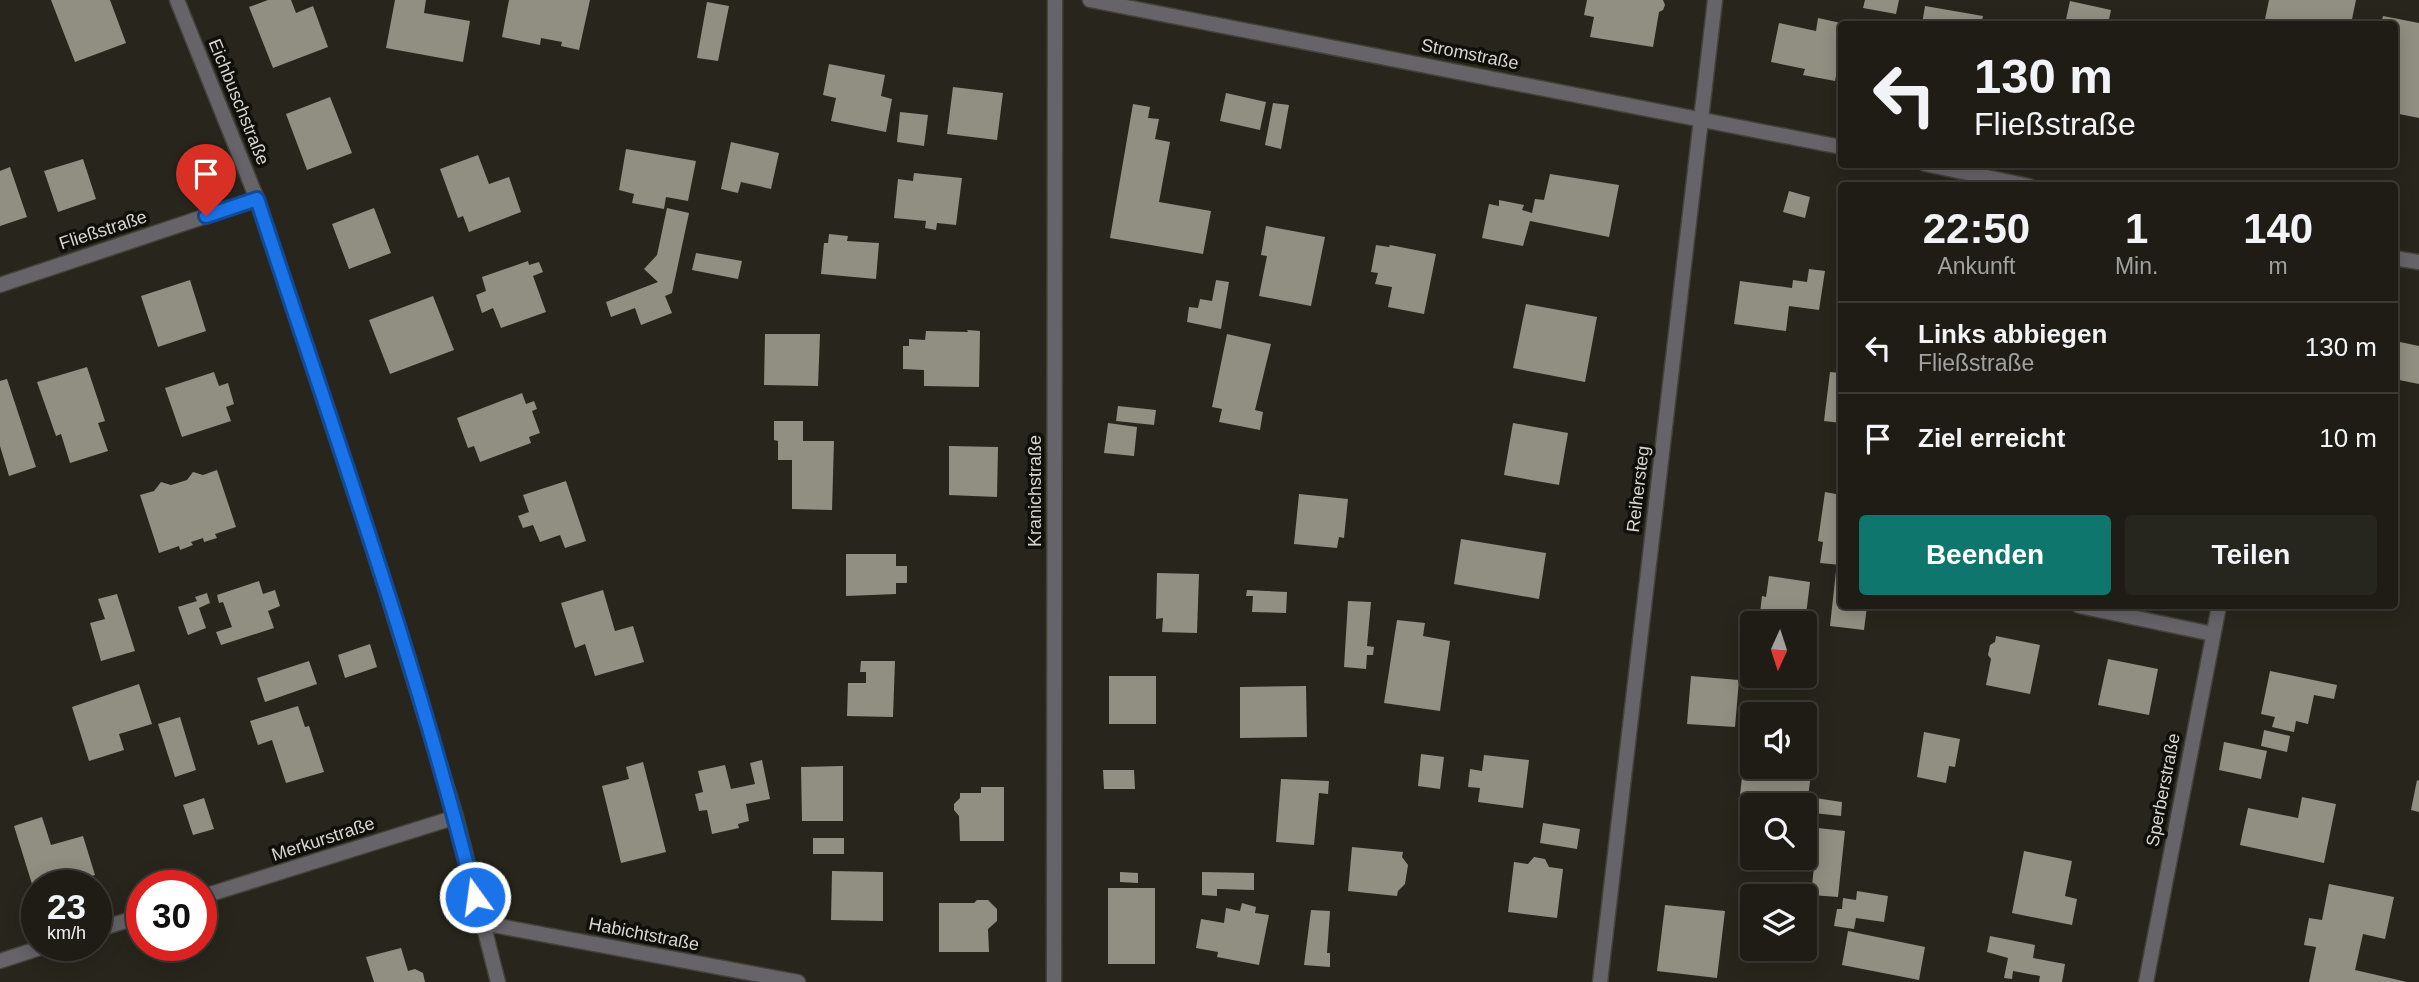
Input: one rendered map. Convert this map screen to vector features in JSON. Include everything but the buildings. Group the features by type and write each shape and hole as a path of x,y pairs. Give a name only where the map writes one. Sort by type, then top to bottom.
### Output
{"street":[{"name":"Eichbuschstraße","path":"177,0 257,199 378,564 456,817 498,982"},
{"name":"Kranichstraße","path":"1054,982 1055,0"},
{"name":"Stromstraße","path":"1090,0 1838,147"},
{"name":"Reihersteg","path":"1600,982 1715,0"},
{"path":"1944,168 2010,182"},
{"name":"Fließstraße","path":"0,285 257,199"},
{"path":"2398,259 2419,262"},
{"path":"2093,609 2213,634"},
{"name":"Sperberstraße","path":"2146,982 2218,609"},
{"name":"Merkurstraße","path":"217,892 456,817"},
{"name":"Habichtstraße","path":"482,923 798,982"},
{"path":"0,961 21,954"}],"route":[{"path":"206,216 257,199 378,564 456,817 475,897"}]}
